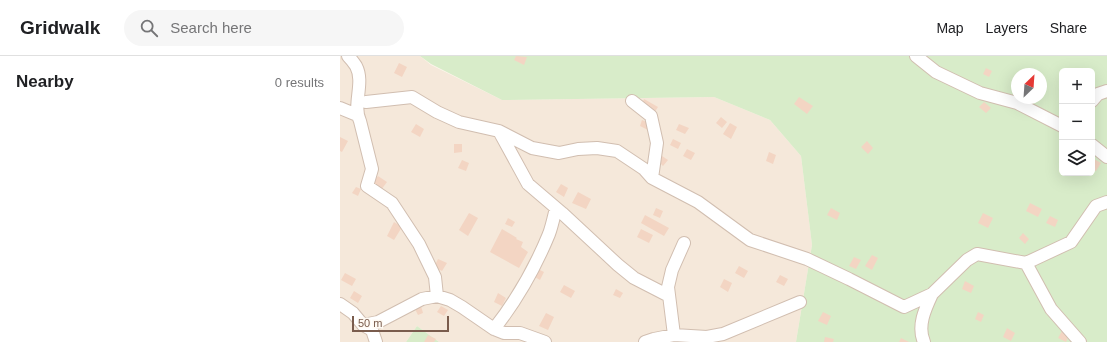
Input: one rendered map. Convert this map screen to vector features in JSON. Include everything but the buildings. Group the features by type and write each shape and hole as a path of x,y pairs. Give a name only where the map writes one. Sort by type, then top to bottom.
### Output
{"street":[{"path":"348,56 356,66 358,74 357,115 372,169 367,186 392,203 419,244 435,277 437,296"},
{"path":"916,56 936,72 980,93 1017,104 1059,121"},
{"path":"1095,98 1098,94 1107,92"},
{"path":"366,102 412,97 437,112 459,122 499,131 532,148 559,153 591,148 616,151 644,169 652,178 698,202 750,240 807,259 904,307 932,294 967,260 977,254 1026,263 1071,242 1096,206 1107,202"},
{"path":"632,101 651,116 657,143 652,178"},
{"path":"340,108 357,115"},
{"path":"499,131 528,184 634,278 669,296"},
{"path":"1095,147 1107,156"},
{"path":"494,329 510,309 537,259 549,233 556,208"},
{"path":"674,336 668,287 672,270 684,243"},
{"path":"1026,263 1051,309 1080,342"},
{"path":"924,342 921,335 923,316 932,294"},
{"path":"363,325 378,322 422,299 437,296 450,300 494,329 504,333 520,333 545,342"},
{"path":"645,342 654,338 674,336 707,337 723,334 800,302"},
{"path":"340,304 353,313 363,325 372,330 376,342"}],"shaded area":[{"path":"340,56 420,56 431,65 502,100 714,97 770,120 801,156 812,245 796,342 439,342 417,326 406,342 340,342"}],"green space":[{"path":"420,56 1107,56 1107,342 796,342 812,245 801,156 770,120 714,97 502,100 431,64"},
{"path":"417,326 439,342 406,342"}]}
